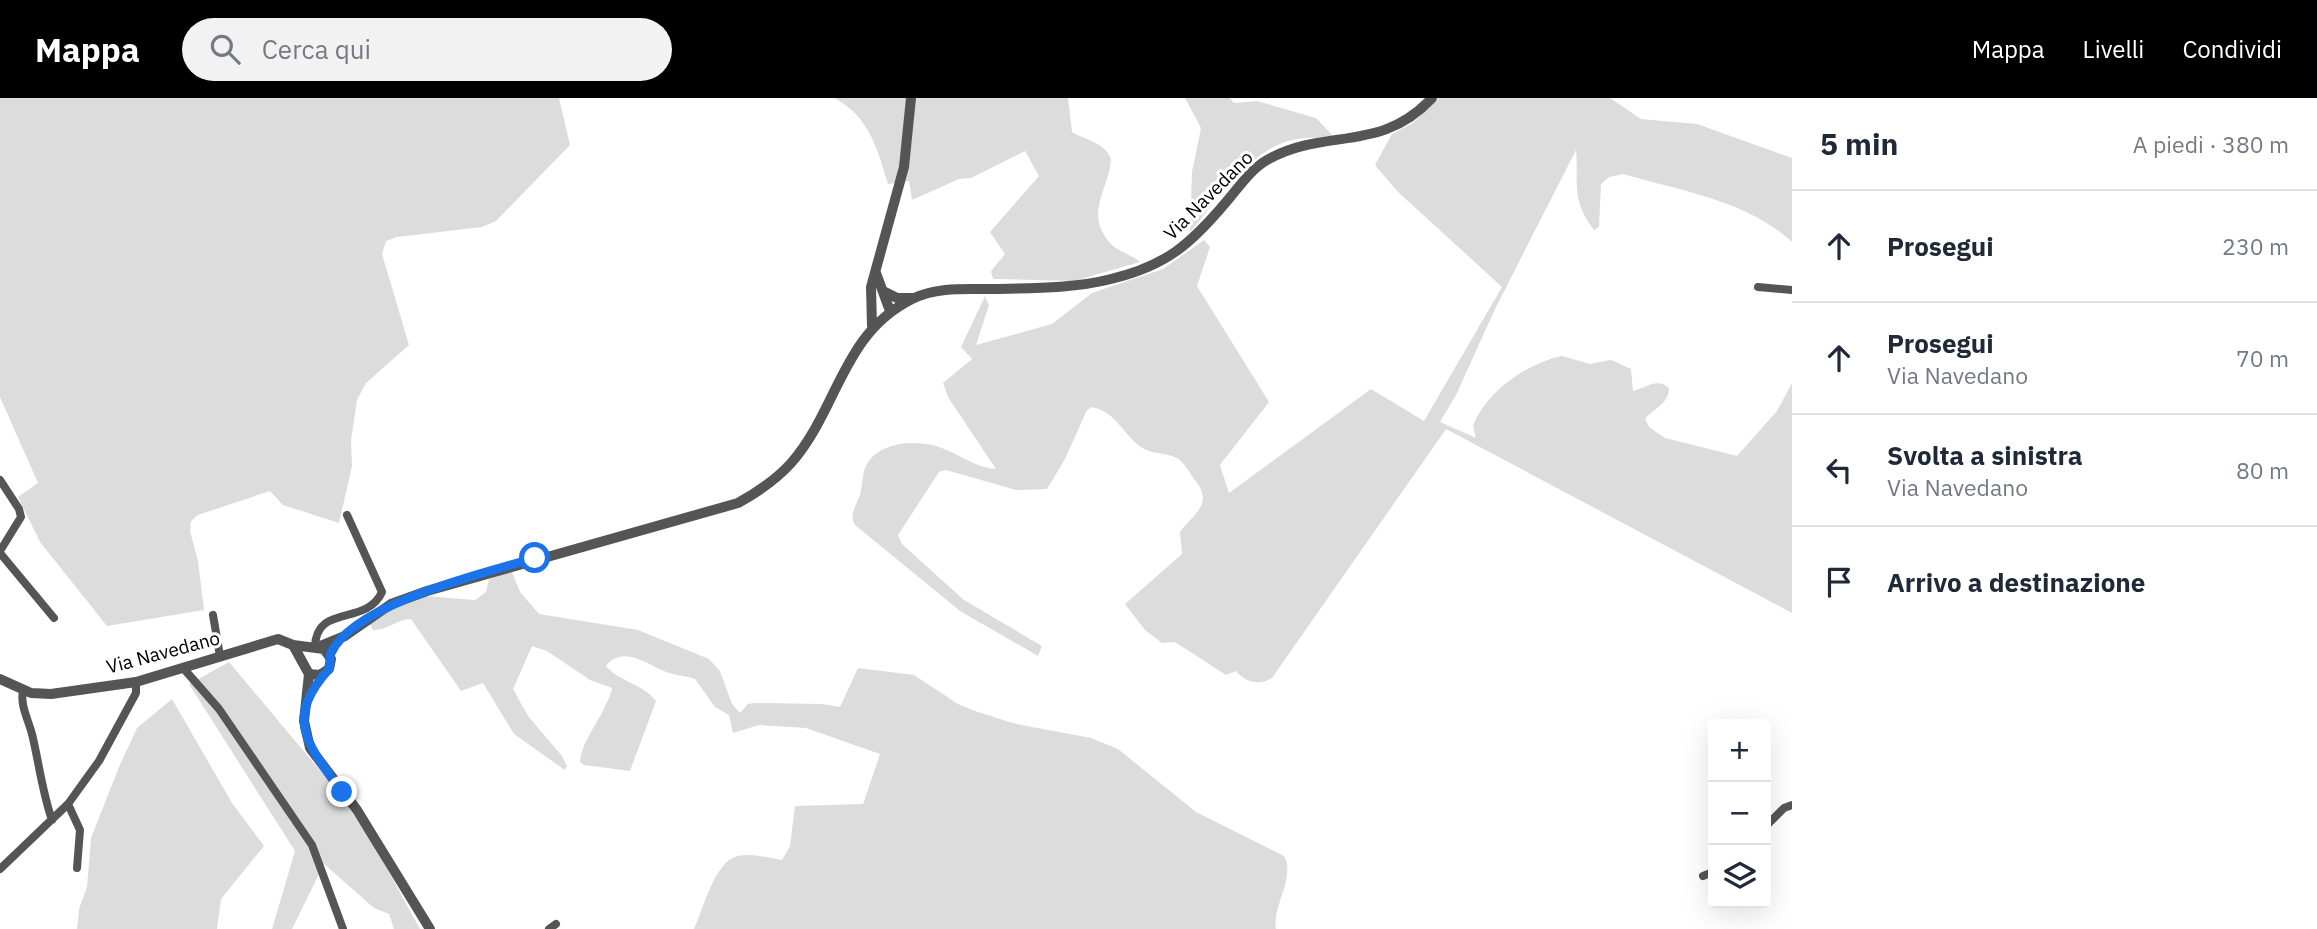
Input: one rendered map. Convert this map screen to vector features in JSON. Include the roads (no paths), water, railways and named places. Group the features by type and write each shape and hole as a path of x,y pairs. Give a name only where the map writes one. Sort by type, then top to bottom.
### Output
{"street":[{"path":"872,327 876,269 904,167 911,98"},
{"name":"Via Navedano","path":"913,298 947,290 1083,284 1141,271 1175,255 1203,230 1250,173 1277,155 1306,145 1378,134 1411,118 1432,98"},
{"path":"876,269 877,283 883,291 890,312"},
{"path":"1758,287 1792,290"},
{"path":"883,291 897,298 913,298"},
{"path":"302,660 315,648 345,636 391,604 427,591 738,503 756,493 793,461 863,338 890,312 913,298"},
{"path":"872,301 890,312"},
{"path":"0,480 19,509 21,517 0,552 54,618"},
{"path":"315,648 315,633 321,625 366,610 379,600 383,593 347,514"},
{"path":"0,534 8,540"},
{"path":"213,615 220,656"},
{"path":"314,675 329,669 330,655 345,636"},
{"name":"Via Navedano","path":"0,679 23,691 51,694 136,682 272,639 315,648"},
{"path":"293,645 314,675"},
{"path":"315,648 330,655"},
{"path":"184,669 219,709 312,845 343,929"},
{"path":"314,675 304,721 310,748 357,810 430,929"},
{"path":"0,869 68,804 99,761 136,693 136,682"},
{"path":"23,691 22,701 32,735 41,788 52,820"},
{"path":"68,804 80,830 78,868"},
{"path":"1771,821 1784,807 1792,805"},
{"path":"1703,876 1708,874"}]}
